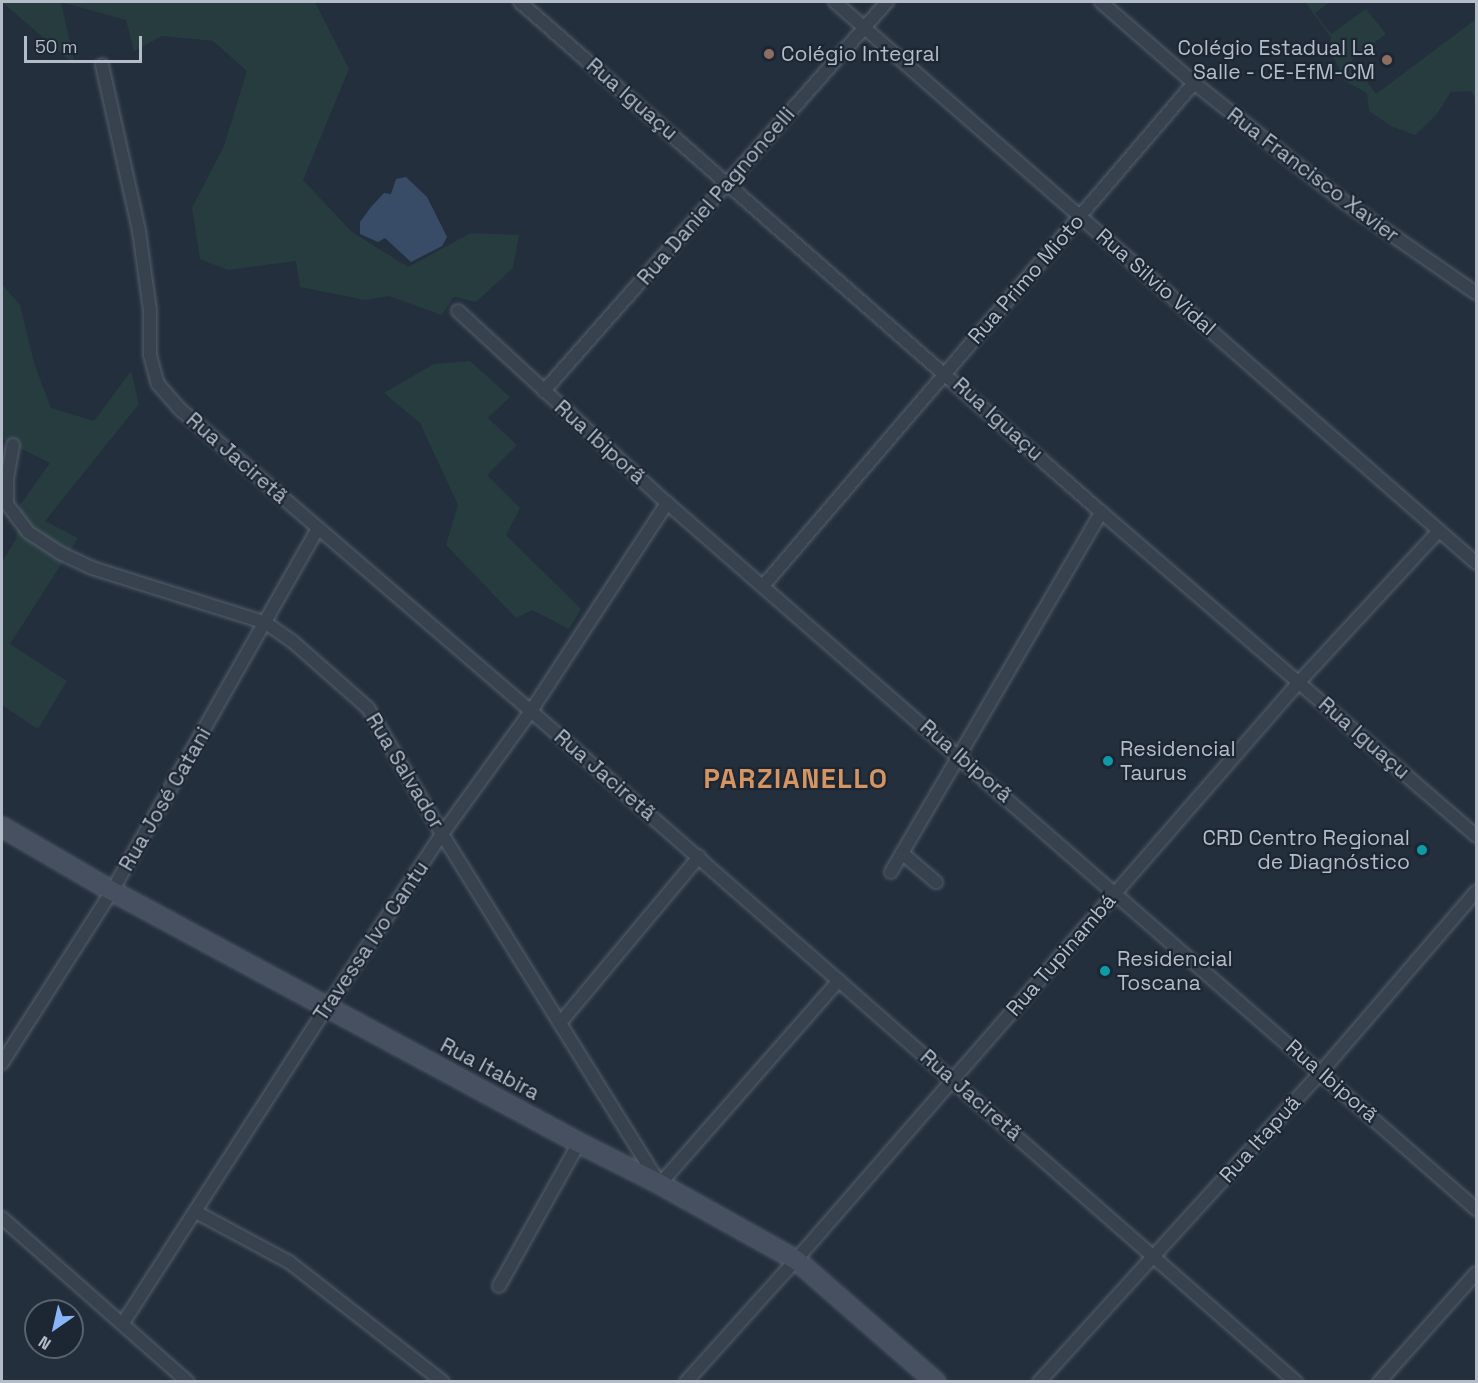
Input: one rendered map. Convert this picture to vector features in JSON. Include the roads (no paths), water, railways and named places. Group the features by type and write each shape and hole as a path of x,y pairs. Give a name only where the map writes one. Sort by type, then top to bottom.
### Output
{"street":[{"name":"Rua Iguaçu","path":"520,2 946,373 1101,512 1476,836"},
{"name":"Rua Silvio Vidal","path":"835,2 1476,563"},
{"name":"Rua Daniel Pagnoncelli","path":"544,391 887,2"},
{"name":"Rua Francisco Xavier","path":"1101,2 1194,83 1342,201 1476,293"},
{"name":"Rua Jaciretã","path":"102,65 139,231 150,310 150,355 158,384 215,441 699,857 1156,1256 1296,1382"},
{"name":"Rua Primo Mioto","path":"764,585 1194,83"},
{"name":"Rua Ibiporã","path":"458,310 667,503 960,756 1476,1209"},
{"name":"Rua Salvador","path":"13,445 4,505 28,532 60,553 92,568 266,623 292,641 368,708 442,834 660,1184"},
{"name":"Travessa Ivo Cantu","path":"123,1323 327,1007 442,834 531,711 667,503"},
{"path":"891,872 1101,512"},
{"name":"Rua José Catani","path":"2,1063 112,891 318,528"},
{"name":"Rua Tupinambá","path":"686,1382 796,1260 1299,682 1439,531"},
{"name":"Rua Itabira","path":"2,827 112,891 579,1143 660,1184 796,1260 936,1382"},
{"path":"902,853 936,882"},
{"path":"560,1023 699,857"},
{"name":"Rua Itapuã","path":"1039,1382 1321,1072 1476,892"},
{"path":"660,1184 839,980"},
{"path":"500,1286 579,1143"},
{"path":"196,1212 289,1262 443,1382"},
{"path":"2,1218 188,1382"},
{"path":"1379,1382 1476,1273"}],"water":[{"path":"406,177 427,197 447,237 442,246 411,262 385,238 378,242 360,234 360,222 371,207 384,193 391,194 396,179"}],"place":[{"name":"Colégio Integral","path":"769,54"},
{"name":"Colégio Estadual La Salle - CE-EfM-CM","path":"1387,60"},
{"name":"Residencial Taurus","path":"1108,761"},
{"name":"CRD Centro Regional de Diagnóstico","path":"1422,850"},
{"name":"Residencial Toscana","path":"1105,971"}],"district":[{"name":"PARZIANELLO","path":"796,779"}]}
